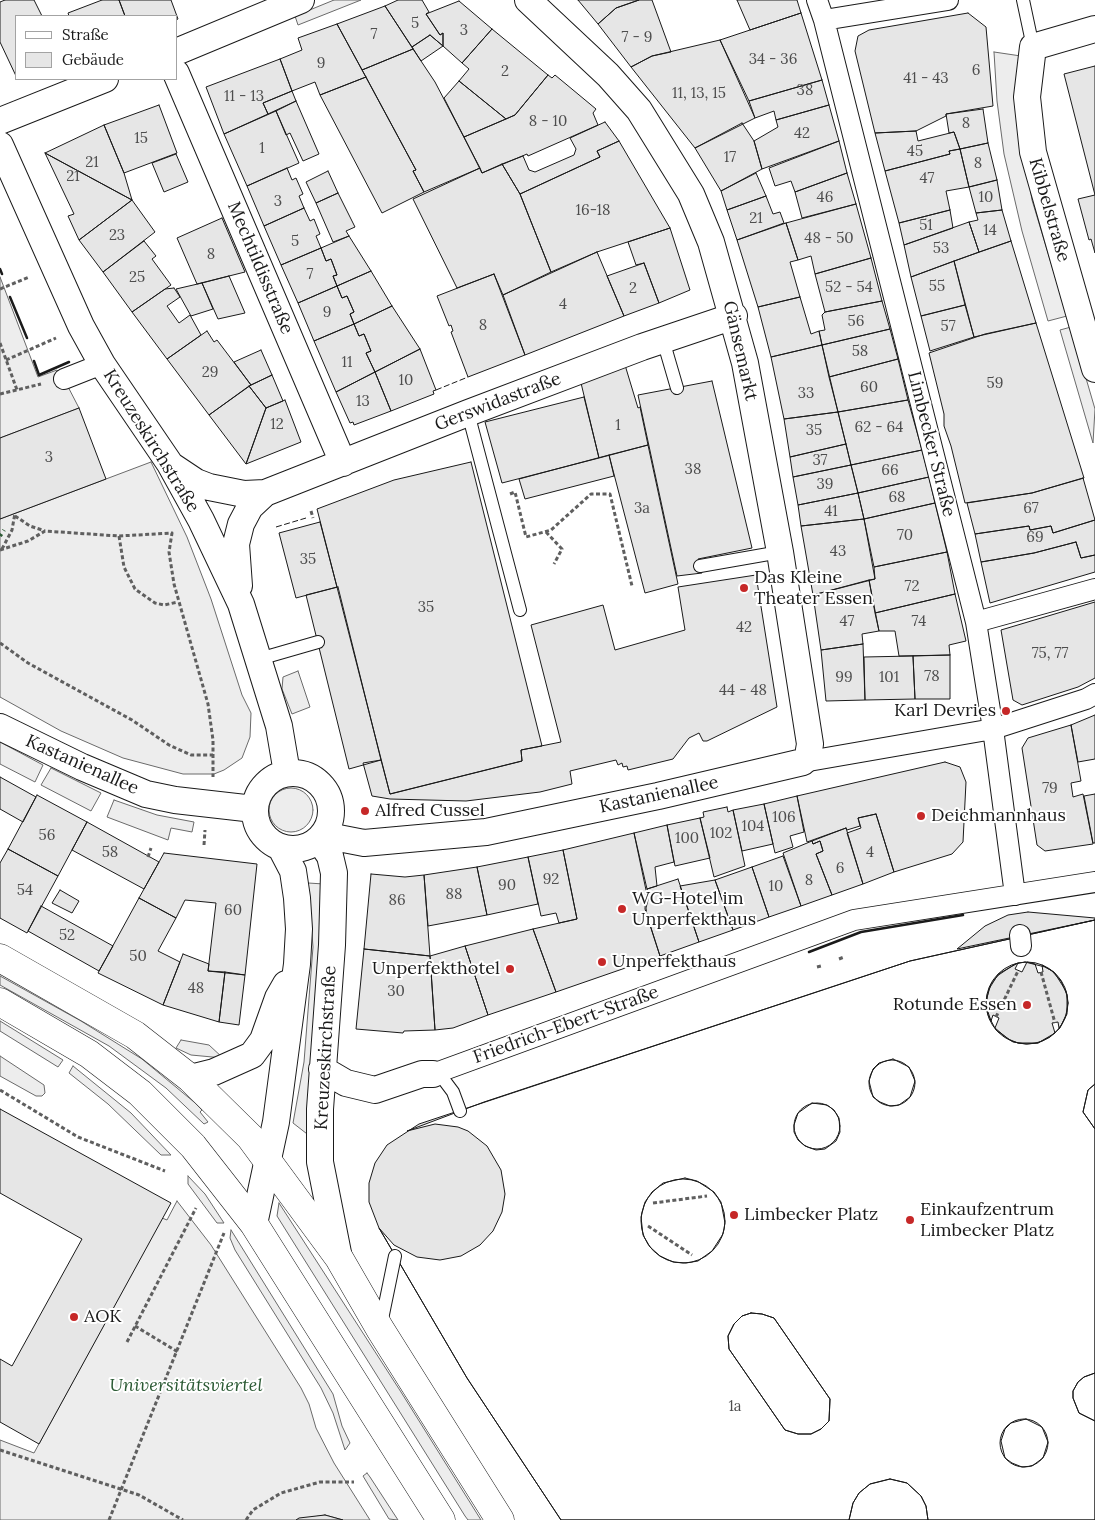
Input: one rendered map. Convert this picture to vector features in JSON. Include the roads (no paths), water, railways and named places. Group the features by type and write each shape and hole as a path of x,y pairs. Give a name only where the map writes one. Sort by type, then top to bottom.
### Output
{"main road":[{"path":"0,958 135,1035 190,1078 250,1137 339,1258 380,1329 500,1520"},
{"path":"0,1002 89,1054 140,1092 194,1146 254,1224 441,1520"}],"street":[{"path":"178,51 301,0"},
{"name":"Gänsemarkt","path":"528,0 613,81 654,132 700,213 712,242 734,316 745,363 780,552 810,744 808,756 803,762"},
{"name":"Limbecker Straße","path":"817,0 824,20 976,622 993,728 1015,895"},
{"path":"824,20 948,0"},
{"path":"1033,47 1095,28"},
{"name":"Kibbelstraße","path":"1033,47 1027,97 1033,152 1095,369"},
{"name":"Mechtildisstraße","path":"178,78 343,463"},
{"path":"0,121 102,80"},
{"name":"Kreuzeskirchstraße","path":"0,145 53,266 102,364 170,464 202,520 241,604 279,726 287,773"},
{"name":"Gerswidastraße","path":"170,464 196,482 209,487 244,494 265,493 468,413 652,344 734,316"},
{"path":"64,379 102,364"},
{"name":"Gerswidastraße","path":"241,604 236,544 250,507 265,493"},
{"path":"976,622 1095,589"},
{"name":"Kastanienallee","path":"321,837 364,843 486,832 658,796 803,762 993,728 1061,707 1095,694"},
{"name":"Kastanienallee","path":"0,727 108,779 146,794 175,800 254,809"},
{"path":"287,773 311,778 324,789 328,796 331,812 330,820 321,837 299,850 282,848 263,836 256,822 254,809 256,799 265,785 279,775 287,773"},
{"name":"Kreuzeskirchstraße","path":"321,837 330,856 334,873 332,945 322,1069 320,1162 339,1258"},
{"name":"Kreuzeskirchstraße","path":"254,1224 269,1163 297,964 299,929 297,898 293,871 282,848"},
{"name":"Friedrich-Ebert-Straße","path":"322,1069 346,1083 375,1090 422,1074 433,1074 854,920 1095,882"},
{"name":"Kreuzeskirchstraße","path":"190,1078 214,1072 252,1055 263,1040 278,998 297,964"}],"lane":[{"path":"1023,0 1033,47"},
{"path":"652,344 676,388"},
{"path":"468,413 520,610"},
{"path":"708,562 780,552"},
{"path":"259,659 318,642"},
{"path":"433,1074 444,1080 453,1092 460,1110"},
{"path":"380,1329 395,1256"}],"place":[{"name":"Das Kleine Theater Essen","path":"744,588"},
{"name":"Karl Devries","path":"1006,711"},
{"name":"Alfred Cussel","path":"365,811"},
{"name":"Deichmannhaus","path":"921,816"},
{"name":"WG-Hotel im Unperfekthaus","path":"622,909"},
{"name":"Unperfekthaus","path":"602,962"},
{"name":"Unperfekthotel","path":"510,969"},
{"name":"Rotunde Essen","path":"1027,1005"},
{"name":"Limbecker Platz","path":"734,1215"},
{"name":"Einkaufzentrum Limbecker Platz","path":"910,1220"},
{"name":"AOK","path":"74,1317"}],"park label":[{"name":"Universitätsviertel","path":"186,1386"}]}
